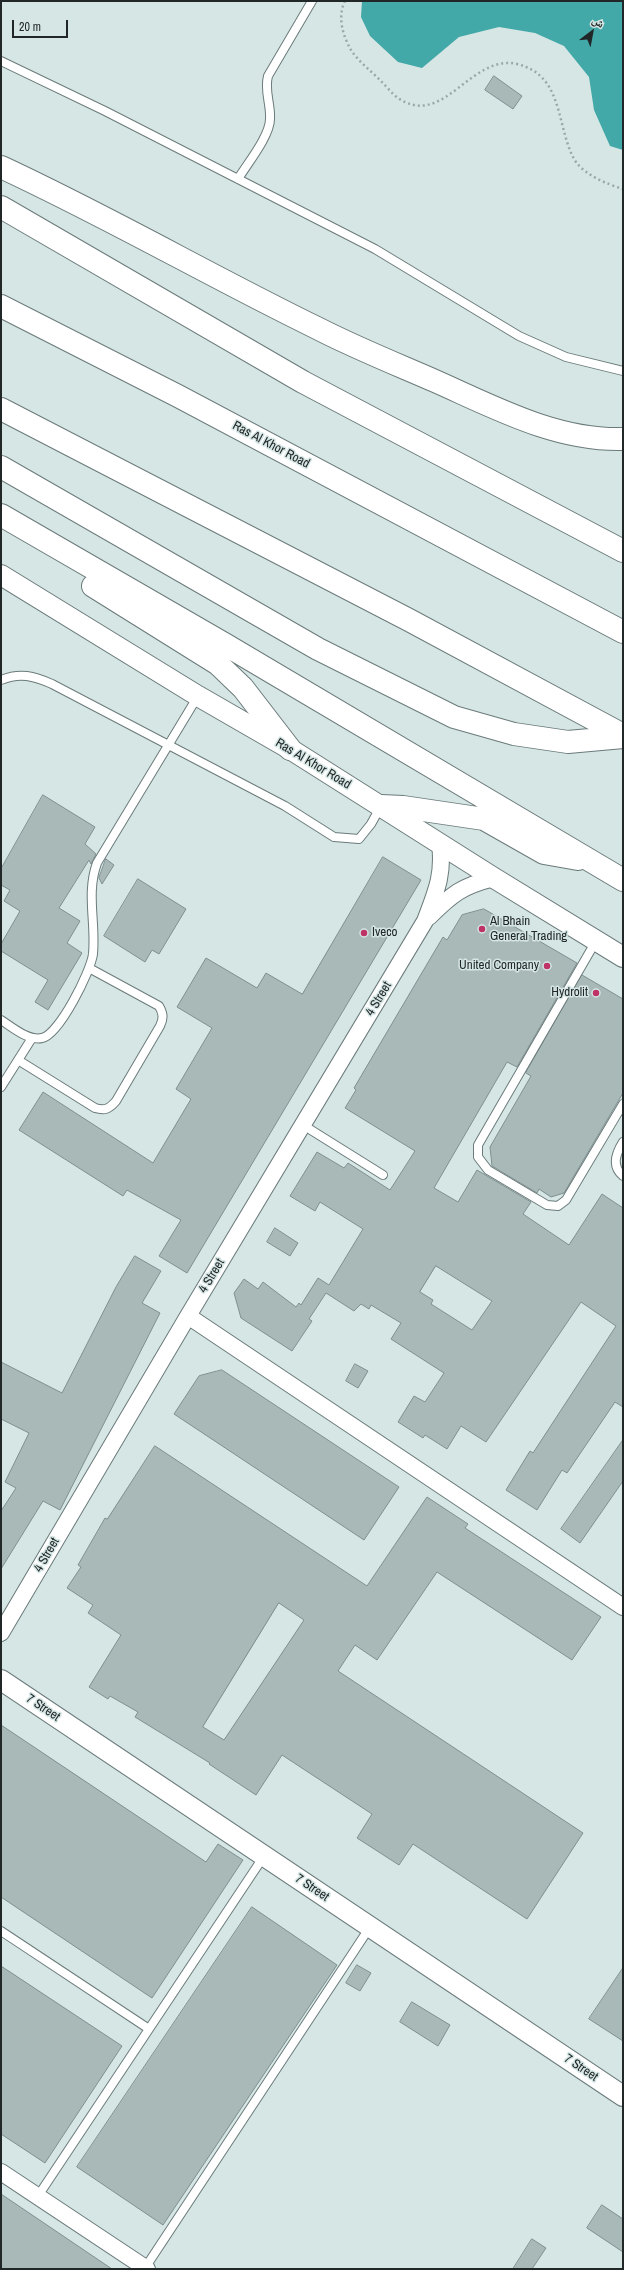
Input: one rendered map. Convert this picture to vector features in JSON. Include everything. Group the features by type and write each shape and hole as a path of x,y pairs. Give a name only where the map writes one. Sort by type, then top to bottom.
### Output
{"highway":[{"path":"1,167 64,196 319,330 542,426 579,435 623,439"},
{"path":"1,207 303,382 623,551"},
{"name":"Ras Al Khor Road","path":"1,306 178,396 623,632"},
{"path":"1,409 402,616 623,736"},
{"path":"1,467 318,649 454,717 514,734 568,742 623,736"},
{"path":"1,515 623,880"},
{"path":"1,524 61,566 218,664 243,688 290,749"},
{"path":"381,806 403,807 484,819 544,852 595,863"}],"street":[{"name":"Ras Al Khor Road","path":"1,575 198,696 290,749 494,878 623,957"},
{"name":"4 Street","path":"1,1633 188,1316 425,921 438,888 442,864 440,843"},
{"name":"4 Street","path":"425,921 451,895 472,883 494,878"},
{"path":"188,1316 623,1606"},
{"name":"7 Street","path":"1,1680 623,2096"},
{"path":"1,2172 146,2268"}],"lane":[{"path":"238,179 269,127 270,116 266,88 268,76 312,1"},
{"path":"1,61 105,111 396,261 519,336 566,357 623,371"},
{"path":"1,680 12,675 33,676 170,744 285,806 334,836 359,839 371,824 381,806"},
{"path":"1,1020 32,1038 42,1038 52,1034 89,968 92,956 90,889 92,876 103,850 170,744 198,696"},
{"path":"597,941 478,1145 478,1157 488,1170 546,1205 558,1206 566,1200 623,1104"},
{"path":"18,1060 95,1108 103,1111 110,1108 116,1101 160,1026 163,1019 162,1012 159,1006 89,968"},
{"path":"1,1087 32,1038"},
{"path":"303,1125 383,1175"},
{"path":"623,1142 616,1160 617,1168 623,1176"},
{"path":"38,2196 264,1856"},
{"path":"146,2268 370,1927"},
{"path":"1,1931 149,2029"}],"path":[{"path":"345,1 341,21 344,37 352,52 395,96 416,106 428,106 439,101 481,71 492,66 504,64 527,68 538,73 553,92 573,158 597,178 623,189"}],"water":[{"path":"362,1 623,1 623,150 610,146 594,110 589,77 564,46 535,33 499,27 459,37 422,68 398,62 370,36 361,17"}],"building":[{"path":"494,76 522,96 513,109 485,90"},
{"path":"43,795 95,827 85,844 96,854 91,864 89,860 59,908 80,921 67,943 82,953 48,1010 35,1002 48,980 1,951 1,944 20,911 4,901 10,890 1,885 1,869"},
{"path":"383,857 421,880 187,1273 159,1256 181,1220 127,1190 123,1196 19,1130 43,1092 153,1163 191,1099 176,1089 212,1028 177,1007 206,958 257,988 266,973 302,994"},
{"path":"106,859 114,865 102,884 99,878"},
{"path":"138,879 186,909 159,954 152,950 145,962 104,936"},
{"path":"484,909 577,963 517,1067 507,1062 434,1188 458,1202 477,1170 531,1202 523,1214 569,1245 602,1194 623,1208 623,1407 615,1402 567,1473 562,1470 537,1510 506,1490 530,1451 533,1453 616,1326 581,1302 486,1442 461,1426 447,1449 425,1435 423,1438 398,1422 414,1396 425,1402 444,1373 391,1339 401,1323 371,1305 369,1309 361,1304 354,1311 326,1293 309,1319 312,1321 292,1351 241,1318 234,1293 244,1279 258,1289 263,1282 296,1307 299,1303 301,1305 318,1278 329,1285 363,1229 320,1202 315,1211 290,1196 317,1152 344,1168 348,1163 390,1190 415,1151 345,1108 356,1090 354,1088 443,937 447,940 462,915","holes":["436,1266 492,1301 472,1330 431,1304 433,1300 420,1292"]},
{"path":"582,975 623,999 623,1093 564,1193 551,1197 539,1189 537,1193 492,1166 490,1147 531,1076 526,1073"},
{"path":"275,1228 298,1243 290,1256 267,1242"},
{"path":"135,1256 161,1271 142,1303 160,1313 60,1510 43,1501 1,1569 1,1511 16,1488 5,1482 29,1433 1,1419 1,1362 62,1393 116,1287"},
{"path":"355,1364 368,1371 358,1388 346,1381"},
{"path":"222,1370 399,1487 364,1540 174,1414 199,1376"},
{"path":"623,1440 623,1481 580,1543 561,1529"},
{"path":"155,1446 367,1586 427,1497 468,1524 465,1528 601,1617 572,1660 437,1572 377,1660 355,1645 338,1671 583,1833 527,1919 413,1844 399,1865 357,1838 372,1814 282,1755 256,1795 209,1764 210,1763 135,1717 138,1712 110,1696 108,1699 89,1687 121,1635 88,1613 93,1605 67,1588 81,1567 78,1565 105,1518 107,1519","holes":["279,1603 304,1620 224,1740 203,1727"]},
{"path":"1,1725 206,1862 218,1844 243,1860 152,1998 1,1897"},
{"path":"252,1907 337,1965 163,2225 77,2167"},
{"path":"357,1965 371,1973 360,1991 346,1983"},
{"path":"1,1966 122,2046 45,2163 1,2134"},
{"path":"623,1968 623,2041 589,2019"},
{"path":"412,2002 450,2025 438,2046 400,2022"},
{"path":"1,2194 112,2269 1,2269"},
{"path":"602,2205 623,2219 623,2252 587,2228"},
{"path":"532,2239 546,2248 532,2269 513,2269"}],"place":[{"name":"Al Bhain General Trading","path":"482,929"},
{"name":"Iveco","path":"364,933"},
{"name":"United Company","path":"547,966"},
{"name":"Hydrolit","path":"596,993"}]}
